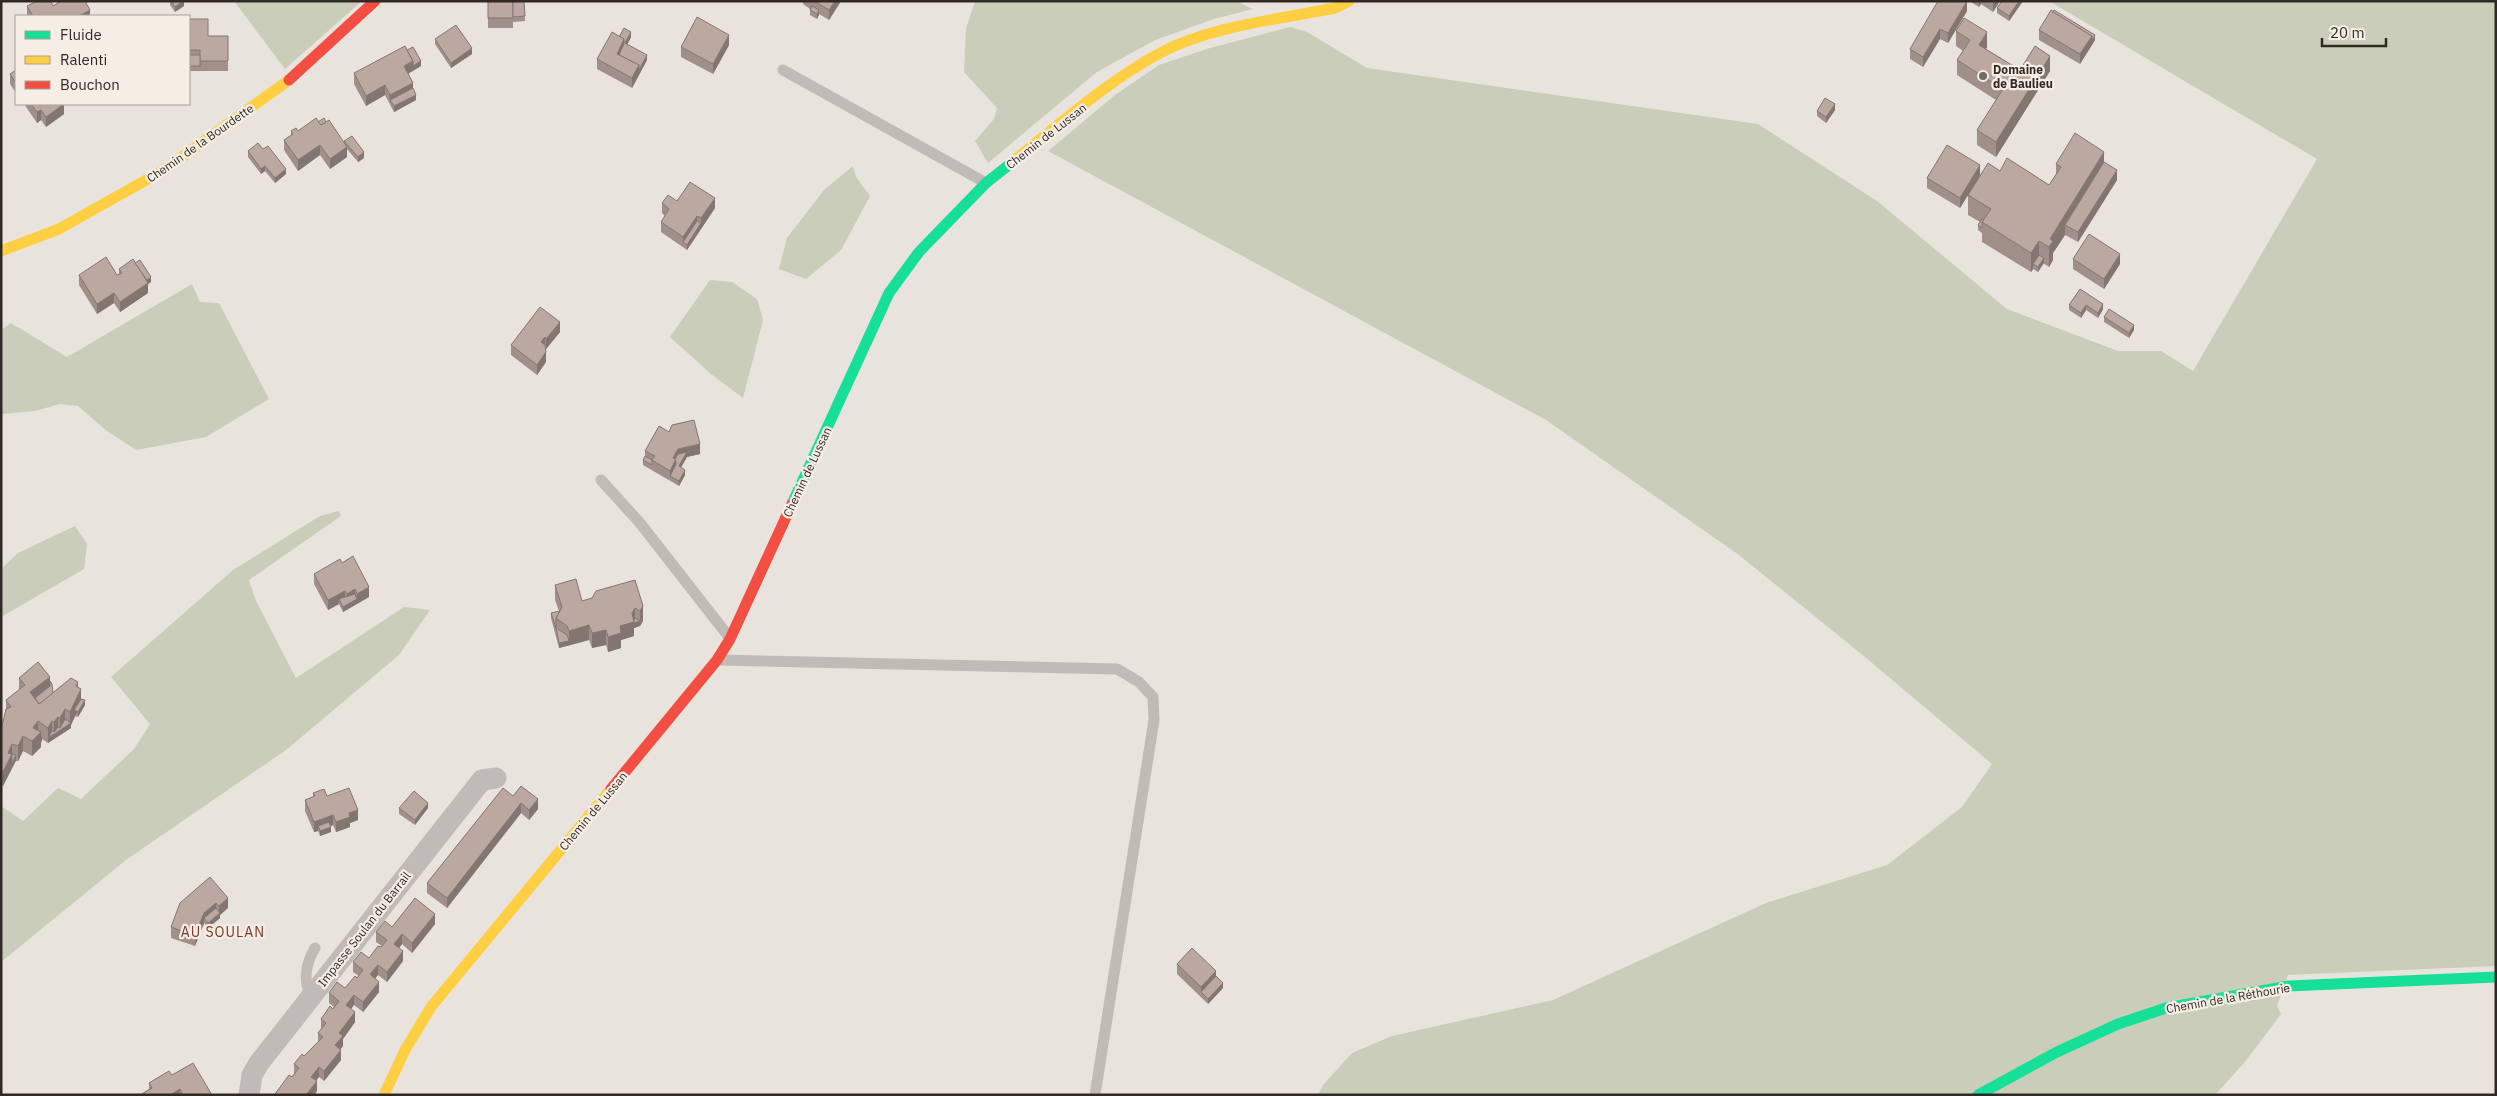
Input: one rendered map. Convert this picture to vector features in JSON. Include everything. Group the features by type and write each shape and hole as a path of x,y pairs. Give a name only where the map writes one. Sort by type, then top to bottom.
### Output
{"street":[{"name":"Chemin de la Bourdette","path":"1,251 59,229 164,170 296,75 376,1"},
{"name":"Chemin de Lussan","path":"384,1095 405,1050 431,1007 717,660 730,638 889,293 919,252 986,183 1112,83 1163,51 1218,31 1335,8 1350,1"},
{"name":"Impasse Soulan du Barrail","path":"249,1095 248,1088 255,1069 311,997 482,780 496,778"},
{"name":"Chemin de la Réthourie","path":"1978,1095 2083,1040 2118,1024 2166,1008 2289,986 2496,977"}],"lane":[{"path":"783,70 986,183"},
{"path":"601,480 640,523 730,638"},
{"path":"717,660 1117,669 1139,682 1153,697 1154,720 1095,1095"},
{"path":"311,997 305,984 310,958 315,948"}],"green space":[{"path":"234,1 362,1 285,69"},
{"path":"975,1 1236,1 1253,9 1214,19 1155,40 1097,72 988,163 975,141 994,119 997,108 964,72 966,29"},
{"path":"2049,1 2496,1 2496,966 2288,975 2277,1006 2281,1014 2244,1063 2215,1095 1318,1095 1323,1085 1352,1053 1392,1036 1553,1000 1766,903 1887,865 1962,807 1992,764 1865,657 1739,555 1546,420 1048,151 1115,95 1159,65 1210,48 1290,27 1307,32 1367,68 1758,124 1877,201 2007,309 2118,351 2161,351 2193,371 2317,159"},
{"path":"853,166 856,177 870,196 841,250 806,279 779,269 787,238 824,190"},
{"path":"710,280 732,282 757,299 763,320 743,398 711,374 670,337"},
{"path":"192,284 200,302 219,303 269,399 206,437 136,450 107,431 78,406 60,404 35,411 1,414 1,330 11,323 67,357"},
{"path":"339,511 341,516 249,580 256,601 296,678 404,607 430,610 399,655 286,750 126,860 1,962 1,806 23,821 58,788 81,799 134,749 150,724 111,677 233,570 320,516"},
{"path":"75,526 87,544 84,569 1,617 1,569 18,553"}],"building":[{"path":"37,1 51,1 53,6 61,1 85,1 90,10 81,15 32,15 27,6"},
{"path":"171,1 183,1 175,7"},
{"path":"488,1 513,1 513,18 488,18"},
{"path":"513,1 524,1 525,16 513,17"},
{"path":"814,1 835,1 829,10"},
{"path":"1938,1 1967,1 1948,33 1940,29 1923,57 1910,49"},
{"path":"2002,1 2019,1 2009,16 1997,8"},
{"path":"812,6 819,10 817,14 810,10"},
{"path":"2051,10 2092,36 2080,54 2039,30"},
{"path":"2054,10 2095,35 2092,41 2092,36 2053,12"},
{"path":"697,17 729,35 713,64 681,47"},
{"path":"1964,18 1987,32 1979,45 2020,70 2035,46 2050,56 1996,142 1977,130 2003,89 1957,60 1970,40 1956,31"},
{"path":"190,19 208,19 208,36 228,36 228,61 200,61 200,50 190,50"},
{"path":"456,25 472,48 451,63 435,39"},
{"path":"624,28 631,32 625,43 647,55 639,70 639,65 619,55 624,39 619,37"},
{"path":"612,32 624,39 617,54 639,65 632,78 597,59"},
{"path":"405,46 413,61 404,66 413,83 390,95 385,85 366,96 354,73"},
{"path":"413,47 421,61 413,66 413,61 407,50"},
{"path":"190,55 200,55 200,66 190,66"},
{"path":"15,71 15,82 10,74"},
{"path":"413,88 416,95 394,106 390,100"},
{"path":"1825,98 1835,104 1826,117 1817,111"},
{"path":"32,105 63,105 46,117 41,110 37,112"},
{"path":"316,118 321,125 329,120 347,147 330,159 320,145 298,160 284,140 293,134 291,131 296,128 298,131"},
{"path":"324,118 326,122 321,125 318,122"},
{"path":"2075,133 2104,152 2050,239 2053,241 2049,247 2039,241 2031,253 1982,222 1991,209 1968,195 1988,163 2000,171 2007,158 2049,185 2061,167 2056,164"},
{"path":"352,136 364,152 358,157 344,141"},
{"path":"258,143 263,149 268,146 286,169 275,178 265,166 261,169 248,151"},
{"path":"1947,145 1980,165 1960,198 1927,178"},
{"path":"2104,162 2117,170 2078,232 2065,225"},
{"path":"690,182 715,198 701,218 697,216 683,237 661,222 669,209 662,203 668,195 677,201"},
{"path":"1982,219 1984,220 1982,228 1978,225"},
{"path":"697,221 701,223 687,245 683,242"},
{"path":"2089,234 2120,254 2104,279 2073,259"},
{"path":"2039,255 2044,258 2038,267 2033,264"},
{"path":"106,257 117,275 122,273 119,269 133,259 148,283 120,302 114,293 97,304 79,275"},
{"path":"140,260 151,277 147,280 135,263"},
{"path":"2080,289 2103,304 2098,313 2086,305 2081,313 2069,305"},
{"path":"540,307 560,322 546,339 545,337 541,342 545,345 546,352 537,365 511,345"},
{"path":"2109,309 2134,325 2129,333 2104,317"},
{"path":"694,420 700,444 678,449 673,458 676,459 670,471 652,460 655,456 645,451 659,426 669,432 672,425"},
{"path":"687,452 679,466 685,470 679,481 670,476 676,464 675,459 678,454"},
{"path":"645,456 652,460 652,465 643,460"},
{"path":"353,556 369,587 357,594 355,589 347,594 345,591 328,600 314,574 340,559 342,563"},
{"path":"576,579 582,601 592,598 596,591 635,580 643,606 640,611 635,608 632,613 634,622 620,626 621,633 608,637 606,630 592,633 589,625 569,631 567,626 556,618 562,607 555,585"},
{"path":"355,594 357,599 343,607 339,599"},
{"path":"560,611 556,618 556,628 551,613"},
{"path":"556,628 567,635 569,641 559,643"},
{"path":"38,662 50,677 30,692 39,704 71,678 78,682 76,686 81,689 70,712 65,709 60,718 58,717 54,722 52,721 48,728 38,721 33,728 41,732 32,741 23,736 18,746 12,744 8,753 12,754 3,772 1,771 1,725 6,709 11,707 6,700 25,685 19,678"},
{"path":"50,681 53,693 39,704 35,698 50,686"},
{"path":"81,699 85,700 78,712 74,710"},
{"path":"65,719 71,723 48,738 52,731 54,732 58,727 60,728"},
{"path":"12,754 16,755 12,764"},
{"path":"521,786 538,799 529,810 521,803 447,898 427,883 503,788 513,796"},
{"path":"349,788 358,810 349,813 350,817 336,822 333,815 314,822 305,800 315,796 313,793 324,789 327,796"},
{"path":"414,791 428,803 415,820 399,808"},
{"path":"329,822 331,827 320,831 318,826"},
{"path":"210,877 228,898 219,906 216,903 204,913 195,936 171,927 180,903"},
{"path":"415,898 435,914 412,943 402,934 394,944 403,951 387,972 378,965 370,974 379,982 363,1002 354,995 346,1005 355,1012 339,1033 343,1036 335,1045 341,1050 324,1071 319,1067 311,1077 317,1081 306,1095 276,1095 289,1075 292,1077 299,1068 294,1064 302,1054 304,1056 323,1037 318,1033 326,1023 321,1019 330,1006 333,1009 339,1001 329,993 337,982 345,988 355,976 357,978 363,970 353,962 361,952 369,958 378,946 381,947 387,940 376,932 385,921 392,927"},
{"path":"216,908 220,913 208,923 204,918"},
{"path":"1192,948 1216,971 1201,987 1177,964"},
{"path":"1216,976 1223,983 1208,999 1201,992"},
{"path":"193,1063 212,1095 183,1095 180,1089 170,1095 140,1095 152,1088 149,1083 169,1071 172,1075"}],"traffic: fast":[{"path":"792,504 889,293 919,252 986,183 1015,160"},
{"path":"1978,1095 2057,1052 2118,1024 2166,1008 2289,986 2496,977"}],"traffic: slow":[{"path":"1015,160 1105,88 1162,52 1202,36 1269,20 1335,8 1349,1"},
{"path":"1,251 59,229 164,170 289,80"},
{"path":"384,1095 405,1050 431,1007 611,789"}],"traffic: jam":[{"path":"289,80 375,1"},
{"path":"611,789 717,660 730,639 792,504"}],"place":[{"name":"Domaine de Baulieu","path":"1983,76"}],"district":[{"name":"AU SOULAN","path":"223,932"}]}
